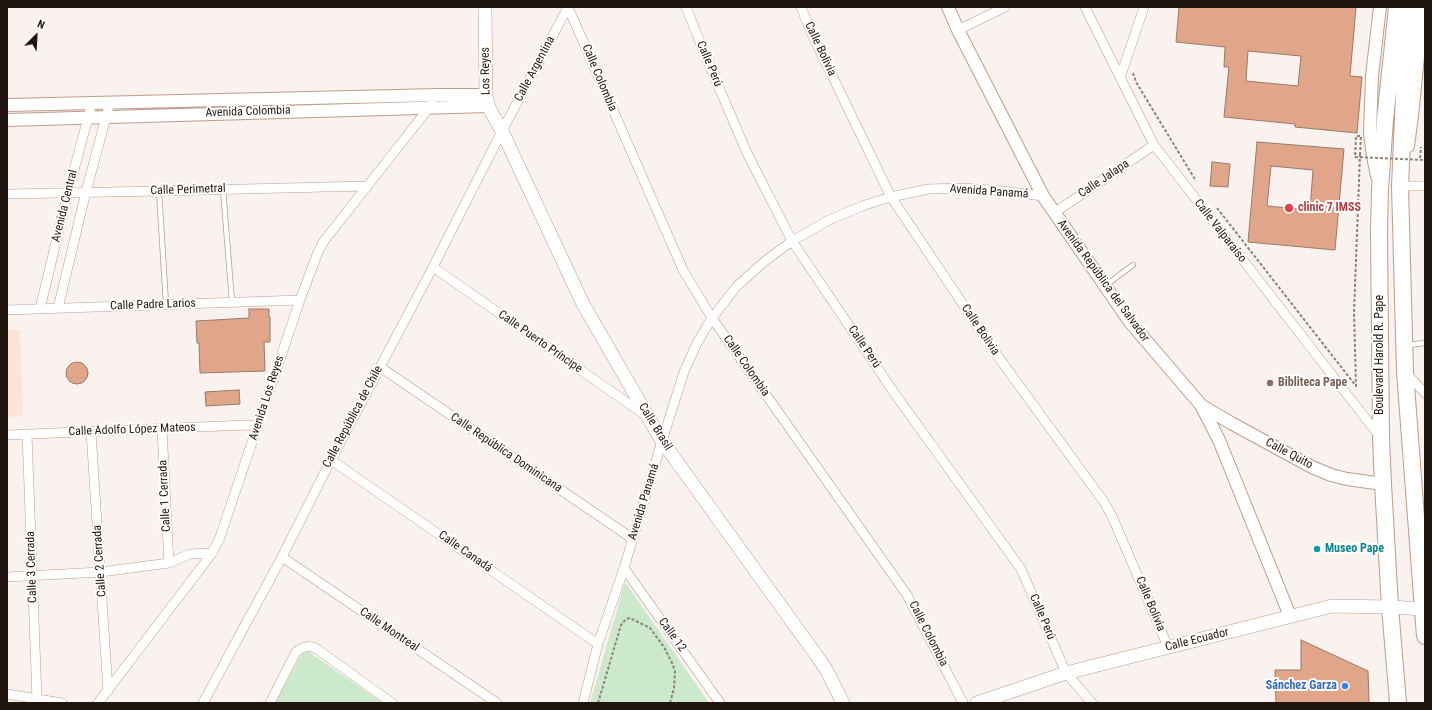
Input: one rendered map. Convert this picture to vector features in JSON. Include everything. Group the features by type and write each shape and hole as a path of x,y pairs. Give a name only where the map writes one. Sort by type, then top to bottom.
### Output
{"highway":[{"name":"Boulevard Harold R. Pape","path":"1397,7 1385,120 1380,189 1381,438 1390,607 1398,703"},
{"name":"Boulevard Harold R. Pape","path":"1413,7 1405,73 1400,186 1404,372 1425,636"}],"main road":[{"name":"Los Reyes","path":"485,7 487,101 502,131"},
{"name":"Calle Brasil","path":"502,131 577,294 647,416 662,441 819,659 827,671 843,703"},
{"name":"Calle Ecuador","path":"977,703 1066,673 1332,606 1424,609"}],"street":[{"name":"Calle Argentina","path":"502,131 568,7"},
{"name":"Calle Colombia","path":"568,7 679,262 712,318 907,595 963,703"},
{"name":"Calle Perú","path":"686,7 708,62 748,153 792,241 895,394 1021,569 1066,673 1092,703"},
{"name":"Calle Bolivia","path":"801,7 811,32 892,197 999,358 1106,507 1119,530 1168,647"},
{"name":"Avenida República del Salvador","path":"948,7 958,30 1043,196 1130,322 1201,405 1219,440 1290,616"},
{"path":"958,30 1005,7"},
{"name":"Calle Valparaíso","path":"1085,7 1154,145 1381,438"},
{"path":"1120,78 1144,7"},
{"path":"1380,7 1372,76 1370,133 1380,189"},
{"path":"1423,7 1412,116 1407,153 1400,186 1425,186"},
{"name":"Avenida Colombia","path":"7,105 438,95 487,101"},
{"name":"Avenida Los Reyes","path":"98,703 212,553 223,530 312,264 321,246 438,95"},
{"name":"Avenida Colombia","path":"7,120 430,107 487,101"},
{"name":"Avenida Central","path":"58,308 86,192 110,102"},
{"name":"Avenida Central","path":"40,309 68,192 92,103"},
{"name":"Calle República de Chile","path":"203,703 282,557 502,131"},
{"name":"Calle Jalapa","path":"1054,213 1154,145"},
{"name":"Calle Perimetral","path":"7,194 368,186"},
{"name":"Avenida Panamá","path":"582,703 598,644 624,568 684,372 697,343 712,318 737,286 792,241 831,219 892,197 928,189 963,188 1043,196"},
{"name":"Calle Puerto Príncipe","path":"433,267 647,416"},
{"name":"Calle Padre Larios","path":"7,310 300,300"},
{"name":"Calle República Dominicana","path":"380,367 633,538"},
{"path":"1404,372 1425,393"},
{"name":"Calle Quito","path":"1201,405 1312,467 1330,475 1383,484"},
{"name":"Calle Adolfo López Mateos","path":"7,435 246,425 258,426"},
{"name":"Calle 1 Cerrada","path":"162,429 169,563"},
{"name":"Calle 2 Cerrada","path":"91,432 108,691"},
{"name":"Calle 3 Cerrada","path":"27,434 37,699"},
{"name":"Calle Canadá","path":"331,460 598,644"},
{"path":"7,577 101,572 169,563 190,554 212,553"},
{"name":"Calle Montreal","path":"282,557 497,703"},
{"name":"Calle 12","path":"624,568 720,703"},
{"path":"270,703 296,652 302,648 310,646 317,649 392,703"},
{"path":"7,694 62,703"}],"lane":[{"path":"223,190 232,302"},
{"path":"159,191 166,304"},
{"path":"1105,286 1133,264"},
{"path":"1404,346 1425,344"}],"path":[{"path":"1133,73 1136,82 1196,181"},
{"path":"1216,206 1356,386 1354,313 1360,155 1361,136 1356,136 1355,157 1425,160"},
{"path":"1420,158 1421,145"},
{"path":"598,703 621,625 626,619 630,618 650,628 664,647 672,663 675,670 674,688 670,703"}],"shaded area":[{"path":"7,330 20,330 23,416 7,417"}],"green space":[{"path":"625,582 689,674 709,703 590,703"},
{"path":"309,652 383,703 275,703 302,653"}],"building":[{"path":"1179,7 1356,7 1350,76 1362,77 1357,133 1295,127 1295,124 1224,117 1229,67 1224,67 1225,47 1176,42","holes":["1248,51 1301,56 1298,86 1246,81"]},
{"path":"1257,142 1344,149 1335,250 1248,242","holes":["1271,166 1313,170 1310,210 1267,206"]},
{"path":"1212,162 1230,164 1228,187 1210,186"},
{"path":"249,309 269,309 270,342 264,342 265,371 200,373 199,343 197,343 196,321 249,318"},
{"path":"77,362 85,365 88,373 85,381 77,384 69,381 66,373 69,365"},
{"path":"239,390 240,404 206,406 205,392"},
{"path":"1301,640 1368,671 1369,703 1276,703 1275,670 1301,670"}],"place":[{"name":"clinic 7 IMSS","path":"1289,208"},
{"name":"Bibliteca Pape","path":"1270,383"},
{"name":"Museo Pape","path":"1317,549"},
{"name":"Sánchez Garza","path":"1345,686"}]}
